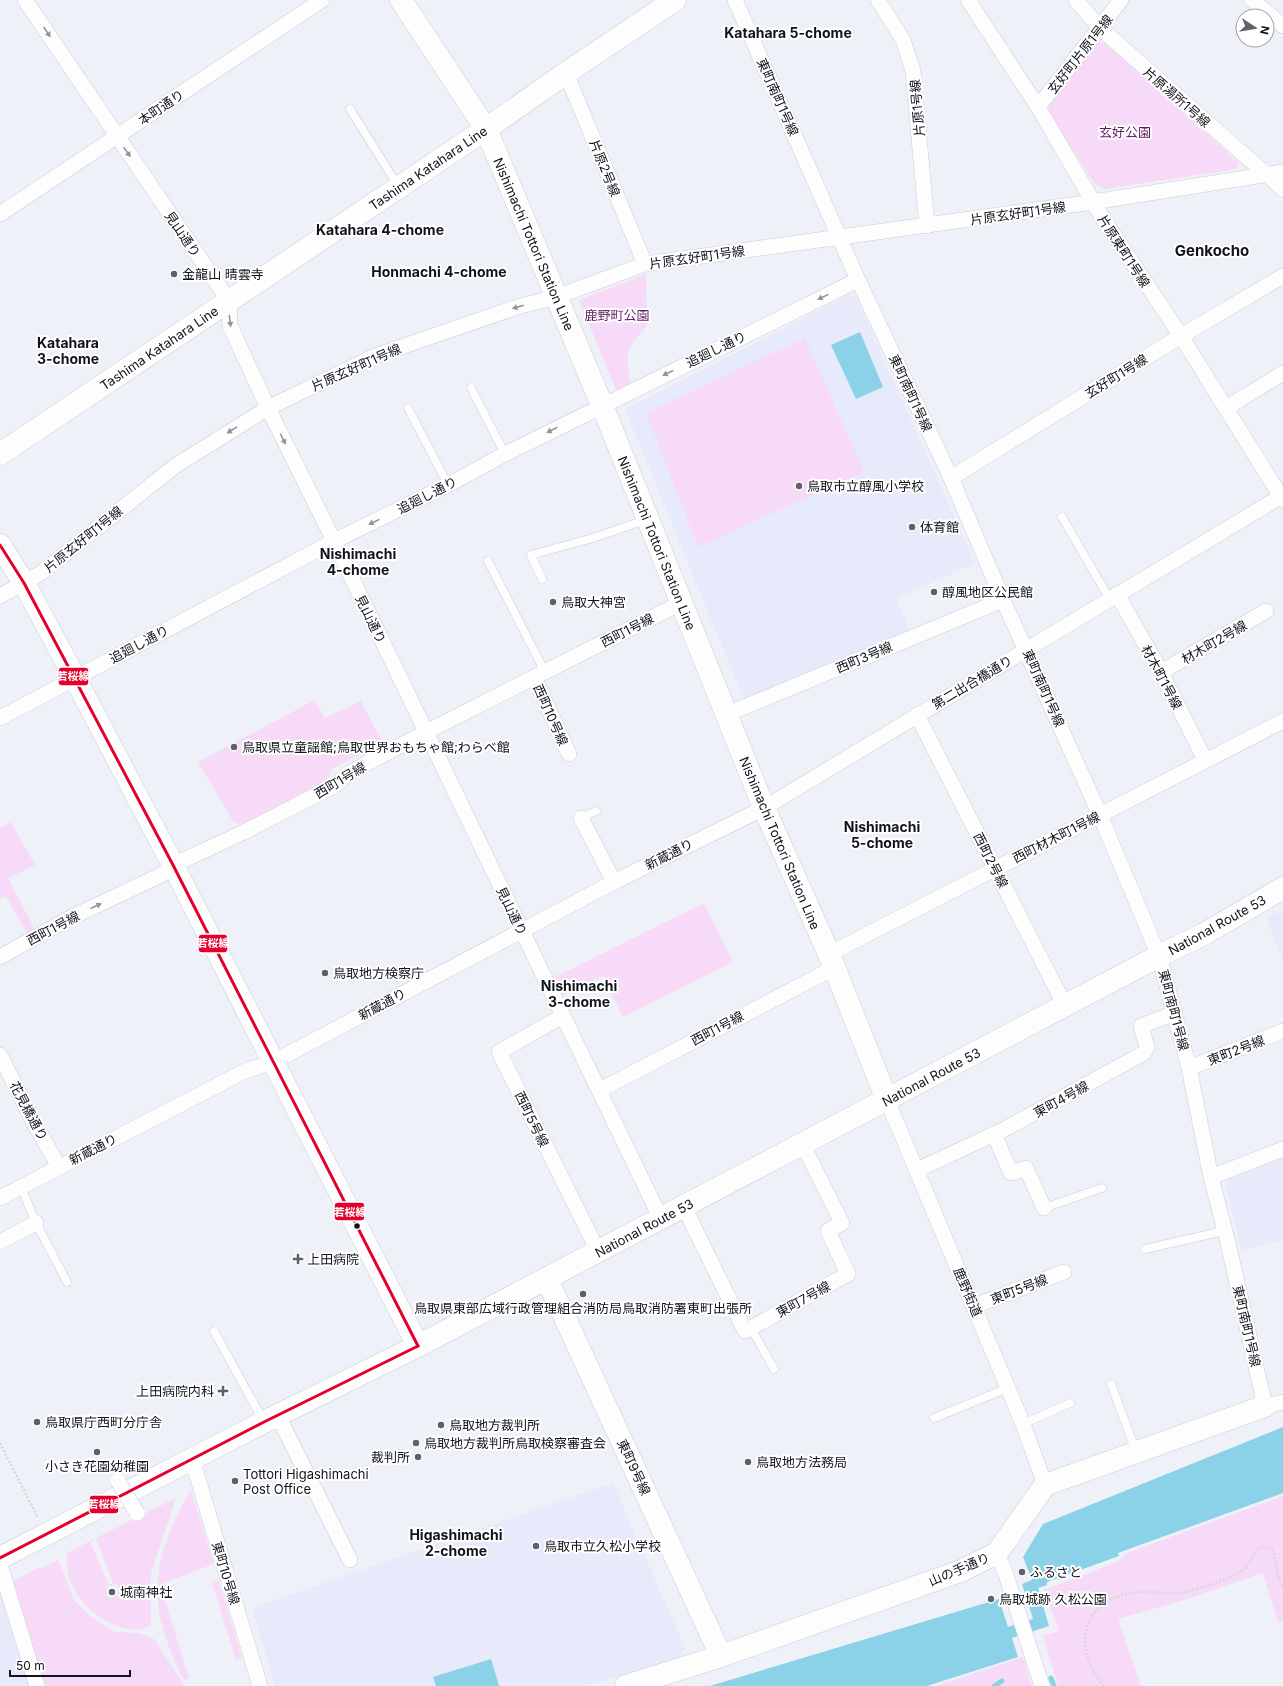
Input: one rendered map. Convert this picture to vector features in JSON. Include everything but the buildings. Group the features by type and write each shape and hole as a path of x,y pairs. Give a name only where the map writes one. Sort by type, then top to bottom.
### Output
{"main road":[{"name":"Nishimachi Tottori Station Line","path":"401,0 486,129 602,405 725,715 831,961 887,1100"},
{"name":"Tashima Katahara Line","path":"0,454 486,129 675,0"},
{"path":"0,545 24,583 173,865 418,1346"},
{"name":"National Route 53","path":"0,1558 547,1279 802,1143 887,1100 1159,956 1204,934 1283,888"},
{"name":"東町9号線","path":"547,1279 721,1656"},
{"path":"1045,1485 1274,1404"},
{"name":"山の手通り","path":"626,1686 721,1656 961,1571 997,1553 1045,1485"}],"street":[{"name":"見山通り","path":"25,0 229,301 230,326 268,408 600,1090 661,1219"},
{"name":"本町通り","path":"0,214 322,0"},
{"name":"東町南町1号線","path":"735,0 841,238 858,280 951,478 1003,600 1100,815 1159,956 1189,1068 1211,1177 1224,1231 1274,1404"},
{"name":"片原1号線","path":"878,0 904,40 913,71 927,226"},
{"name":"片原東町1号線","path":"968,0 1038,107 1093,202 1181,336 1282,497"},
{"name":"片原湯所1号線","path":"1076,0 1100,28 1283,189"},
{"name":"玄好町片原1号線","path":"1038,107 1121,0"},
{"path":"1252,0 1283,26"},
{"name":"片原2号線","path":"566,73 645,264"},
{"name":"片原玄好町1号線","path":"0,596 41,573 175,466 268,408 375,356 517,307 556,297 645,264 927,226 1283,172"},
{"name":"玄好町1号線","path":"951,478 1181,336 1283,276"},
{"name":"追廻し通り","path":"0,718 334,542 448,485 505,454 858,280"},
{"path":"1226,408 1283,373"},
{"name":"第二出合橋通り","path":"764,808 1113,596 1282,497"},
{"name":"材木町1号線","path":"1113,596 1161,672 1205,760"},
{"name":"西町3号線","path":"725,715 1003,600"},
{"name":"西町1号線","path":"0,957 70,918 161,876 173,865 244,832 334,786 349,773 426,732 681,603"},
{"name":"材木町2号線","path":"1161,672 1266,611"},
{"name":"西町10号線","path":"539,674 569,754"},
{"name":"西町2号線","path":"917,715 1065,1006"},
{"name":"西町材木町1号線","path":"831,961 995,868 1283,721"},
{"name":"新蔵通り","path":"0,1198 245,1071 273,1062 614,882 764,808"},
{"path":"581,818 614,882"},
{"name":"西町1号線","path":"600,1090 831,961"},
{"name":"東町4号線","path":"917,1170 994,1134 1144,1053 1147,1047 1141,1026 1175,1013"},
{"name":"西町5号線","path":"563,1016 499,1052 598,1251"},
{"name":"東町2号線","path":"1189,1068 1283,1031"},
{"name":"花見橋通り","path":"0,1055 33,1121 59,1167"},
{"name":"鹿野街道","path":"887,1100 1023,1424 1045,1485"},
{"path":"994,1134 1011,1173 1026,1168 1044,1208"},
{"name":"東町7号線","path":"751,1328 848,1274 828,1231 842,1223 802,1143"},
{"path":"1211,1177 1283,1149"},
{"path":"684,1207 745,1331 751,1328"},
{"path":"0,1242 36,1223"},
{"name":"東町5号線","path":"974,1306 1064,1272"},
{"path":"271,1419 350,1560"},
{"name":"東町10号線","path":"192,1459 260,1686"},
{"path":"118,1481 137,1513"},
{"path":"997,1553 1042,1686"},
{"path":"0,1565 38,1686"}],"lane":[{"path":"350,109 399,187"},
{"path":"471,388 505,454"},
{"path":"408,408 448,485"},
{"path":"1062,517 1113,596"},
{"path":"542,579 531,555 593,538 648,519"},
{"path":"488,561 539,674"},
{"path":"581,818 596,811"},
{"path":"21,1187 36,1223 67,1282"},
{"path":"1044,1208 1102,1188"},
{"path":"1145,1249 1224,1231"},
{"path":"751,1328 774,1369"},
{"path":"214,1331 271,1419"},
{"path":"1111,1384 1137,1453"},
{"path":"934,1418 1008,1388"},
{"path":"1023,1424 1070,1403"}],"path":[{"path":"0,1444 39,1520"},
{"path":"1104,1686 1095,1676 1089,1664 1084,1650 1085,1634 1092,1620 1103,1605 1116,1596 1150,1592 1180,1594 1194,1590 1238,1573 1245,1568 1260,1547 1268,1547 1274,1550 1279,1579 1283,1589"}],"shaded area":[{"name":"鳥取市立醇風小学校","path":"849,295 856,297 975,563 896,599 910,631 744,700 625,409"},
{"path":"1283,909 1283,961 1266,918"},
{"path":"1283,1158 1283,1240 1241,1250 1226,1186 1230,1179"},
{"name":"鳥取市立久松小学校","path":"613,1483 685,1648 679,1658 587,1686 275,1686 252,1608"},
{"path":"0,1588 30,1686 0,1686"}],"green space":[{"name":"玄好公園","path":"1097,42 1105,43 1238,162 1237,169 1105,189 1095,184 1048,112 1050,101"},
{"name":"鹿野町公園","path":"646,274 647,326 630,346 628,351 630,383 616,390 579,300"},
{"path":"805,338 864,472 698,547 646,413"},
{"path":"315,700 325,718 361,701 382,742 332,769 329,779 245,824 234,823 198,762"},
{"path":"11,822 35,865 8,878 35,930 27,934 6,896 0,899 0,828"},
{"path":"704,903 733,962 623,1017 603,976 561,996 553,978"},
{"path":"191,1490 214,1564 160,1584 189,1678 185,1680 174,1661 161,1621 158,1601 158,1582 160,1563 165,1545 172,1527"},
{"path":"1283,1496 1283,1621 1278,1623 1263,1573 1184,1600 1118,1619 1141,1686 1058,1686 1043,1636 1059,1631 1044,1590 1119,1561 1124,1554"},
{"path":"176,1498 151,1573 151,1626 136,1630 109,1622 85,1605 76,1593 70,1581 67,1567 67,1553 90,1541 109,1586 106,1587 108,1598 119,1595 117,1584 114,1585 96,1538"},
{"path":"58,1560 74,1600 91,1617 115,1632 139,1633 154,1639 185,1686 45,1686 12,1582 39,1567 42,1568"},
{"path":"218,1580 242,1658 236,1660 212,1582"},
{"path":"1023,1657 1032,1686 935,1686"}],"water":[{"path":"860,332 883,387 856,399 831,345"},
{"path":"1283,1427 1283,1493 1118,1553 1119,1556 1047,1582 1047,1585 1038,1588 1049,1626 1012,1638 1018,1657 927,1686 710,1686 999,1599 1008,1627 1033,1619 1022,1584 1032,1580 1023,1557 1043,1524"},
{"path":"491,1659 499,1686 436,1686 433,1677"}],"waterway":[{"path":"1051,1678 1054,1686"},
{"path":"994,1686 1002,1681"}],"transit line":[{"name":"若桜線","path":"0,545 24,583 173,865 418,1346"},
{"name":"若桜線","path":"0,1558 264,1422 418,1346"}],"place":[{"name":"金龍山 晴雲寺","path":"174,274"},
{"name":"鳥取市立醇風小学校","path":"799,486"},
{"name":"体育館","path":"912,527"},
{"name":"醇風地区公民館","path":"934,592"},
{"name":"鳥取大神宮","path":"553,602"},
{"name":"鳥取県立童謡館;鳥取世界おもちゃ館;わらべ館","path":"234,747"},
{"name":"鳥取地方検察庁","path":"325,973"},
{"name":"上田病院","path":"298,1259"},
{"name":"鳥取県東部広域行政管理組合消防局鳥取消防署東町出張所","path":"583,1294"},
{"name":"上田病院内科","path":"223,1391"},
{"name":"鳥取県庁西町分庁舎","path":"37,1422"},
{"name":"鳥取地方裁判所","path":"441,1425"},
{"name":"鳥取地方裁判所鳥取検察審査会","path":"416,1443"},
{"name":"小さき花園幼稚園","path":"97,1452"},
{"name":"裁判所","path":"418,1457"},
{"name":"鳥取地方法務局","path":"748,1462"},
{"name":"Tottori Higashimachi Post Office","path":"235,1481"},
{"name":"鳥取市立久松小学校","path":"536,1546"},
{"name":"ふるさと","path":"1022,1572"},
{"name":"城南神社","path":"112,1592"},
{"name":"鳥取城跡 久松公園","path":"991,1599"}],"district":[{"name":"Katahara 5-chome","path":"788,33"},
{"name":"Katahara 4-chome","path":"380,230"},
{"name":"Genkocho","path":"1212,251"},
{"name":"Honmachi 4-chome","path":"439,272"},
{"name":"Katahara 3-chome","path":"68,352"},
{"name":"Nishimachi 4-chome","path":"358,562"},
{"name":"Nishimachi 5-chome","path":"882,836"},
{"name":"Nishimachi 3-chome","path":"579,994"},
{"name":"Higashimachi 2-chome","path":"456,1544"}]}
